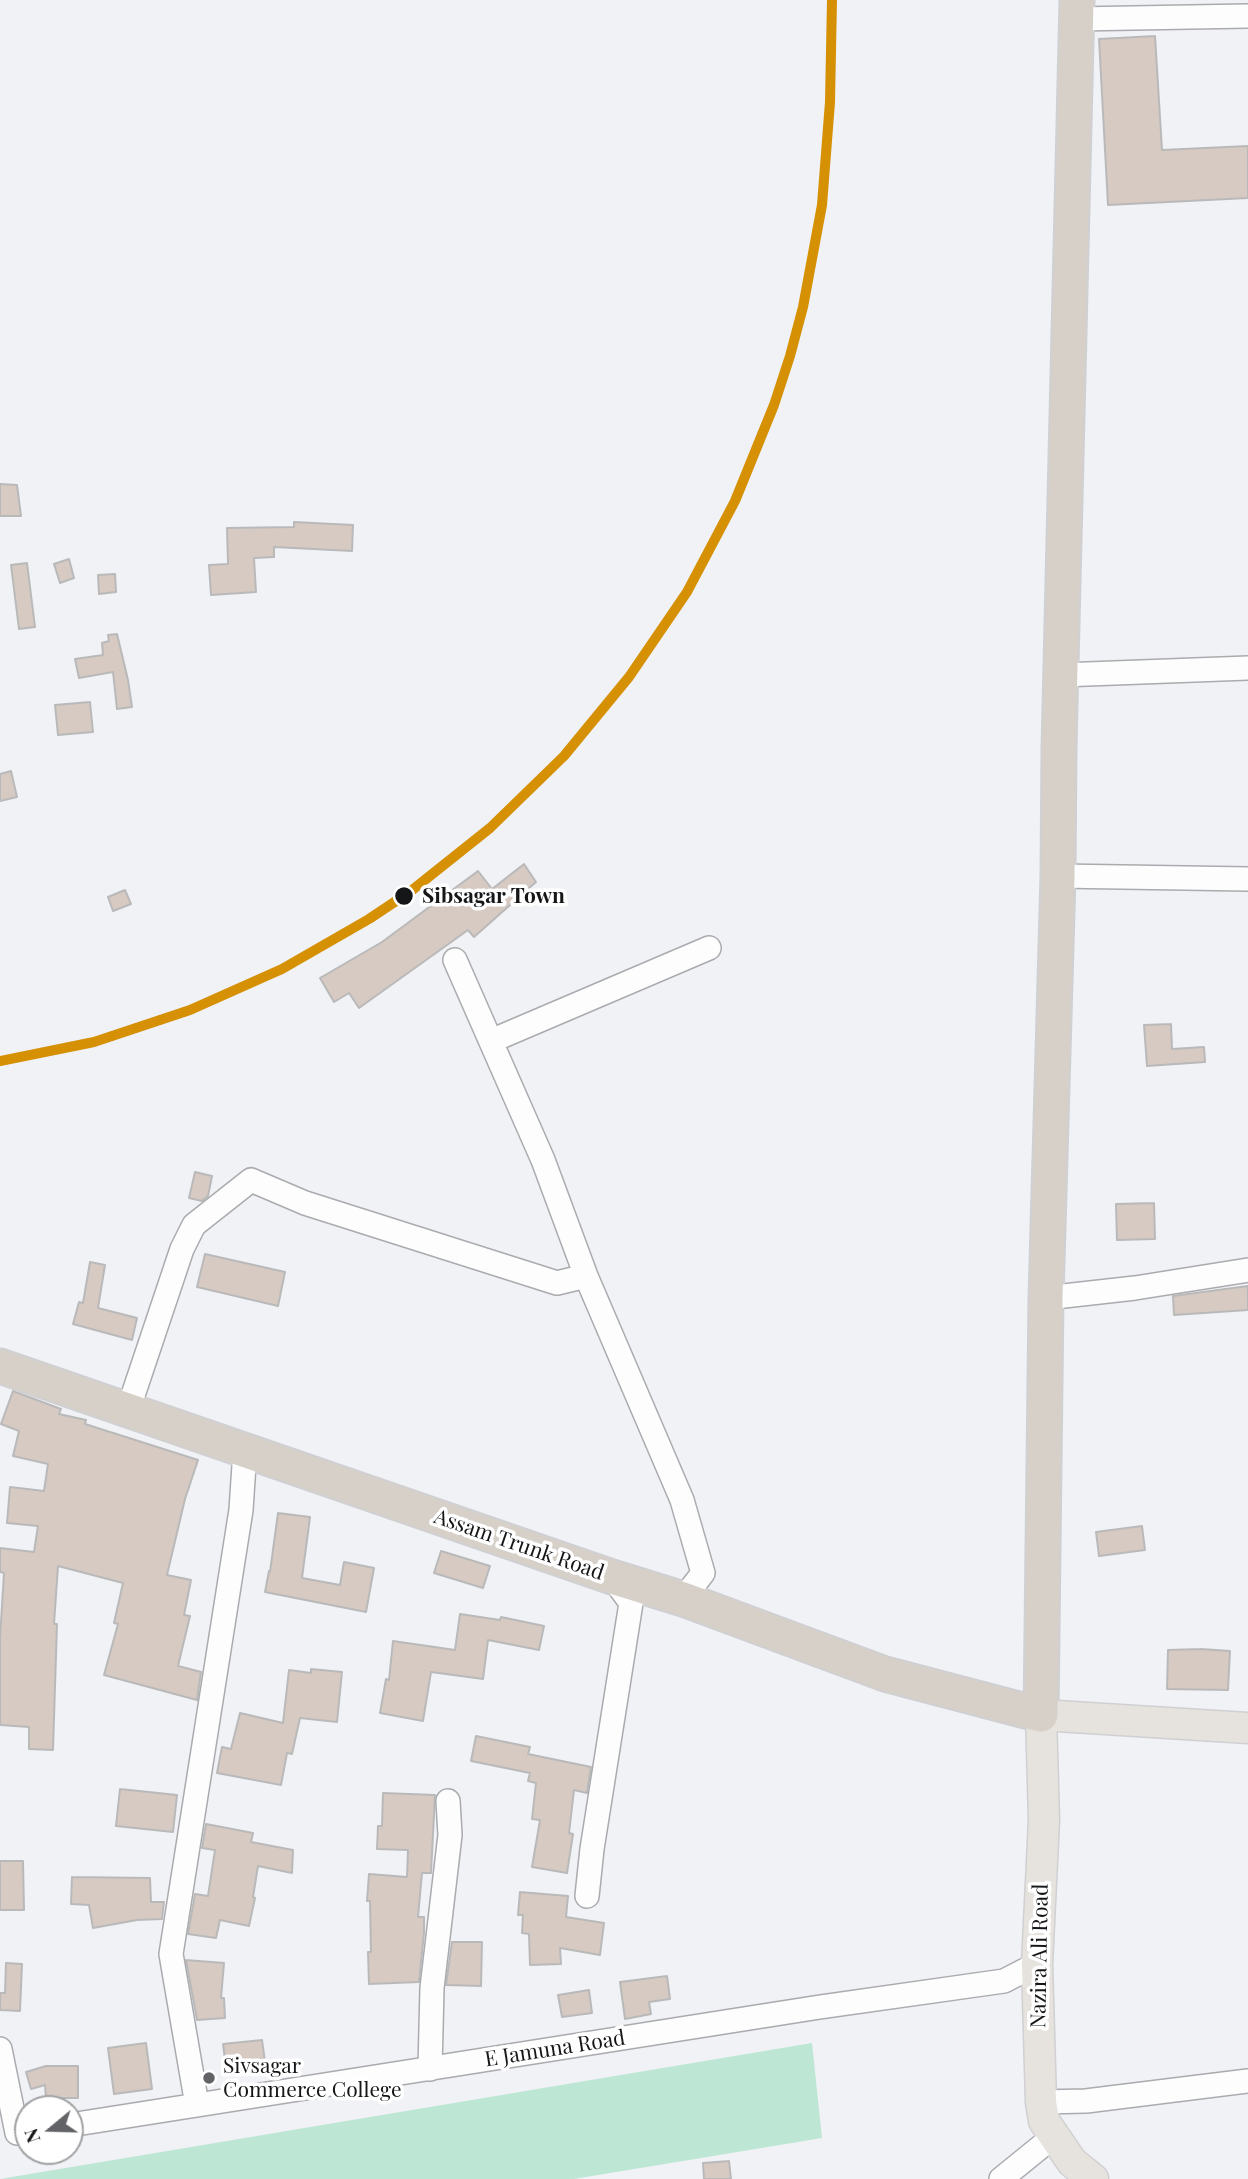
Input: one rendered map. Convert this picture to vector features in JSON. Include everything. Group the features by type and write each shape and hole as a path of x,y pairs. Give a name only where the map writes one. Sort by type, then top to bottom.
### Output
{"highway":[{"path":"1041,1715 1046,1298 1077,10"},
{"name":"Assam Trunk Road","path":"0,1366 612,1577 683,1598 885,1674 1041,1715"}],"main road":[{"path":"1041,1715 1248,1728"},
{"name":"Nazira Ali Road","path":"1041,1715 1044,1820 1037,1964 1041,2102 1044,2121 1054,2136 1072,2162 1093,2179"}],"street":[{"path":"1077,10 1248,16"},
{"path":"1061,676 1248,668"},
{"path":"1058,876 1248,879"},
{"path":"491,1041 709,948"},
{"path":"455,960 543,1160 586,1276 682,1500 703,1573 683,1598"},
{"path":"128,1410 182,1249 194,1225 251,1180 305,1203 557,1283 586,1276"},
{"path":"1046,1298 1135,1288 1248,1270"},
{"path":"197,2105 172,1954 241,1510 245,1450"},
{"path":"587,1896 631,1603 612,1577"},
{"path":"430,2069 432,1988 450,1835 448,1801"},
{"name":"E Jamuna Road","path":"84,2123 820,2007 1004,1981 1037,1964"},
{"path":"0,2049 14,2128"},
{"path":"1041,2102 1086,2101 1248,2081"},
{"path":"1001,2179 1054,2136"}],"green space":[{"path":"812,2043 822,2138 574,2179 0,2179"}],"building":[{"path":"1155,36 1162,150 1248,146 1248,198 1108,205 1099,39"},
{"path":"0,484 17,485 21,516 0,516"},
{"path":"294,522 353,525 352,551 274,547 274,557 254,558 256,592 211,595 209,565 228,564 227,528 294,527"},
{"path":"69,559 74,578 60,583 54,564"},
{"path":"27,563 35,627 19,629 11,565"},
{"path":"115,574 116,592 99,594 98,575"},
{"path":"117,634 132,707 117,709 113,672 79,678 75,659 103,655 102,643 109,641 108,635"},
{"path":"90,702 93,732 58,735 55,705"},
{"path":"11,771 17,797 0,801 0,774"},
{"path":"524,864 536,882 474,937 468,930 359,1008 349,993 334,1002 320,978 382,942 478,871 492,889"},
{"path":"125,890 131,904 113,911 108,897"},
{"path":"1171,1024 1172,1049 1204,1047 1205,1062 1147,1066 1144,1025"},
{"path":"195,1172 212,1176 208,1196 202,1201 189,1198"},
{"path":"1154,1203 1155,1239 1117,1240 1116,1204"},
{"path":"205,1254 285,1272 278,1306 197,1287"},
{"path":"90,1262 105,1265 98,1308 137,1318 132,1340 73,1324 79,1302 83,1303"},
{"path":"1248,1286 1248,1310 1174,1315 1173,1296"},
{"path":"13,1391 61,1409 59,1414 86,1420 85,1424 198,1460 185,1499 167,1575 191,1580 184,1615 190,1616 178,1666 201,1672 197,1700 104,1675 118,1624 114,1623 123,1583 58,1566 54,1624 57,1624 53,1750 29,1749 29,1727 0,1725 0,1638 4,1573 0,1572 0,1548 34,1552 38,1526 7,1523 10,1487 44,1491 48,1464 13,1456 19,1431 1,1424"},
{"path":"278,1513 310,1517 302,1578 340,1585 344,1562 374,1568 366,1612 265,1592"},
{"path":"1142,1526 1145,1550 1099,1556 1096,1532"},
{"path":"441,1551 490,1566 483,1588 434,1573"},
{"path":"460,1614 500,1620 501,1617 544,1626 539,1650 488,1640 483,1679 431,1672 423,1721 380,1713 386,1679 389,1680 393,1641 455,1650"},
{"path":"1168,1650 1230,1651 1228,1690 1167,1689"},
{"path":"311,1669 342,1672 337,1722 300,1718 292,1754 287,1753 281,1785 217,1773 222,1747 231,1749 240,1713 283,1723 289,1670 311,1673"},
{"path":"476,1736 530,1747 528,1754 591,1767 587,1793 574,1790 569,1833 573,1834 567,1873 532,1867 540,1820 532,1819 536,1783 528,1781 530,1773 471,1761"},
{"path":"120,1789 177,1795 173,1832 116,1826"},
{"path":"383,1793 435,1795 431,1873 422,1873 418,1917 424,1917 419,1982 369,1984 369,1874 407,1877 408,1850 377,1849 378,1826 382,1826"},
{"path":"206,1824 253,1833 251,1842 293,1850 292,1873 258,1866 249,1926 220,1920 216,1938 188,1934 195,1894 208,1896 215,1850 202,1848"},
{"path":"0,1861 23,1861 24,1910 0,1910"},
{"path":"72,1877 150,1878 151,1902 164,1902 162,1919 137,1920 93,1928 89,1905 71,1904"},
{"path":"520,1892 568,1896 566,1917 604,1923 600,1955 560,1948 561,1964 530,1965 529,1934 522,1933 523,1915 518,1915"},
{"path":"452,1942 482,1942 481,1986 446,1985"},
{"path":"186,1960 224,1963 221,1998 224,1998 225,2018 197,2020"},
{"path":"6,1963 22,1964 20,2011 0,2010 0,1993 5,1993"},
{"path":"667,1976 670,1999 649,2002 651,2014 625,2019 620,1982"},
{"path":"589,1990 592,2013 562,2017 558,1995"},
{"path":"262,2040 265,2062 226,2067 223,2044"},
{"path":"146,2043 152,2089 114,2094 108,2048"},
{"path":"46,2066 78,2066 78,2095 46,2095 45,2085 31,2089 26,2072"},
{"path":"729,2161 731,2179 704,2179 703,2163"}],"transit line":[{"path":"0,1061 94,1042 190,1010 282,969 369,919 411,891 490,828 564,756 629,677 687,592 735,501 774,405 790,356 803,307 822,205 830,102 832,0"}],"place":[{"name":"Sibsagar Town","path":"404,896"},
{"name":"Sivsagar Commerce College","path":"209,2078"}]}
